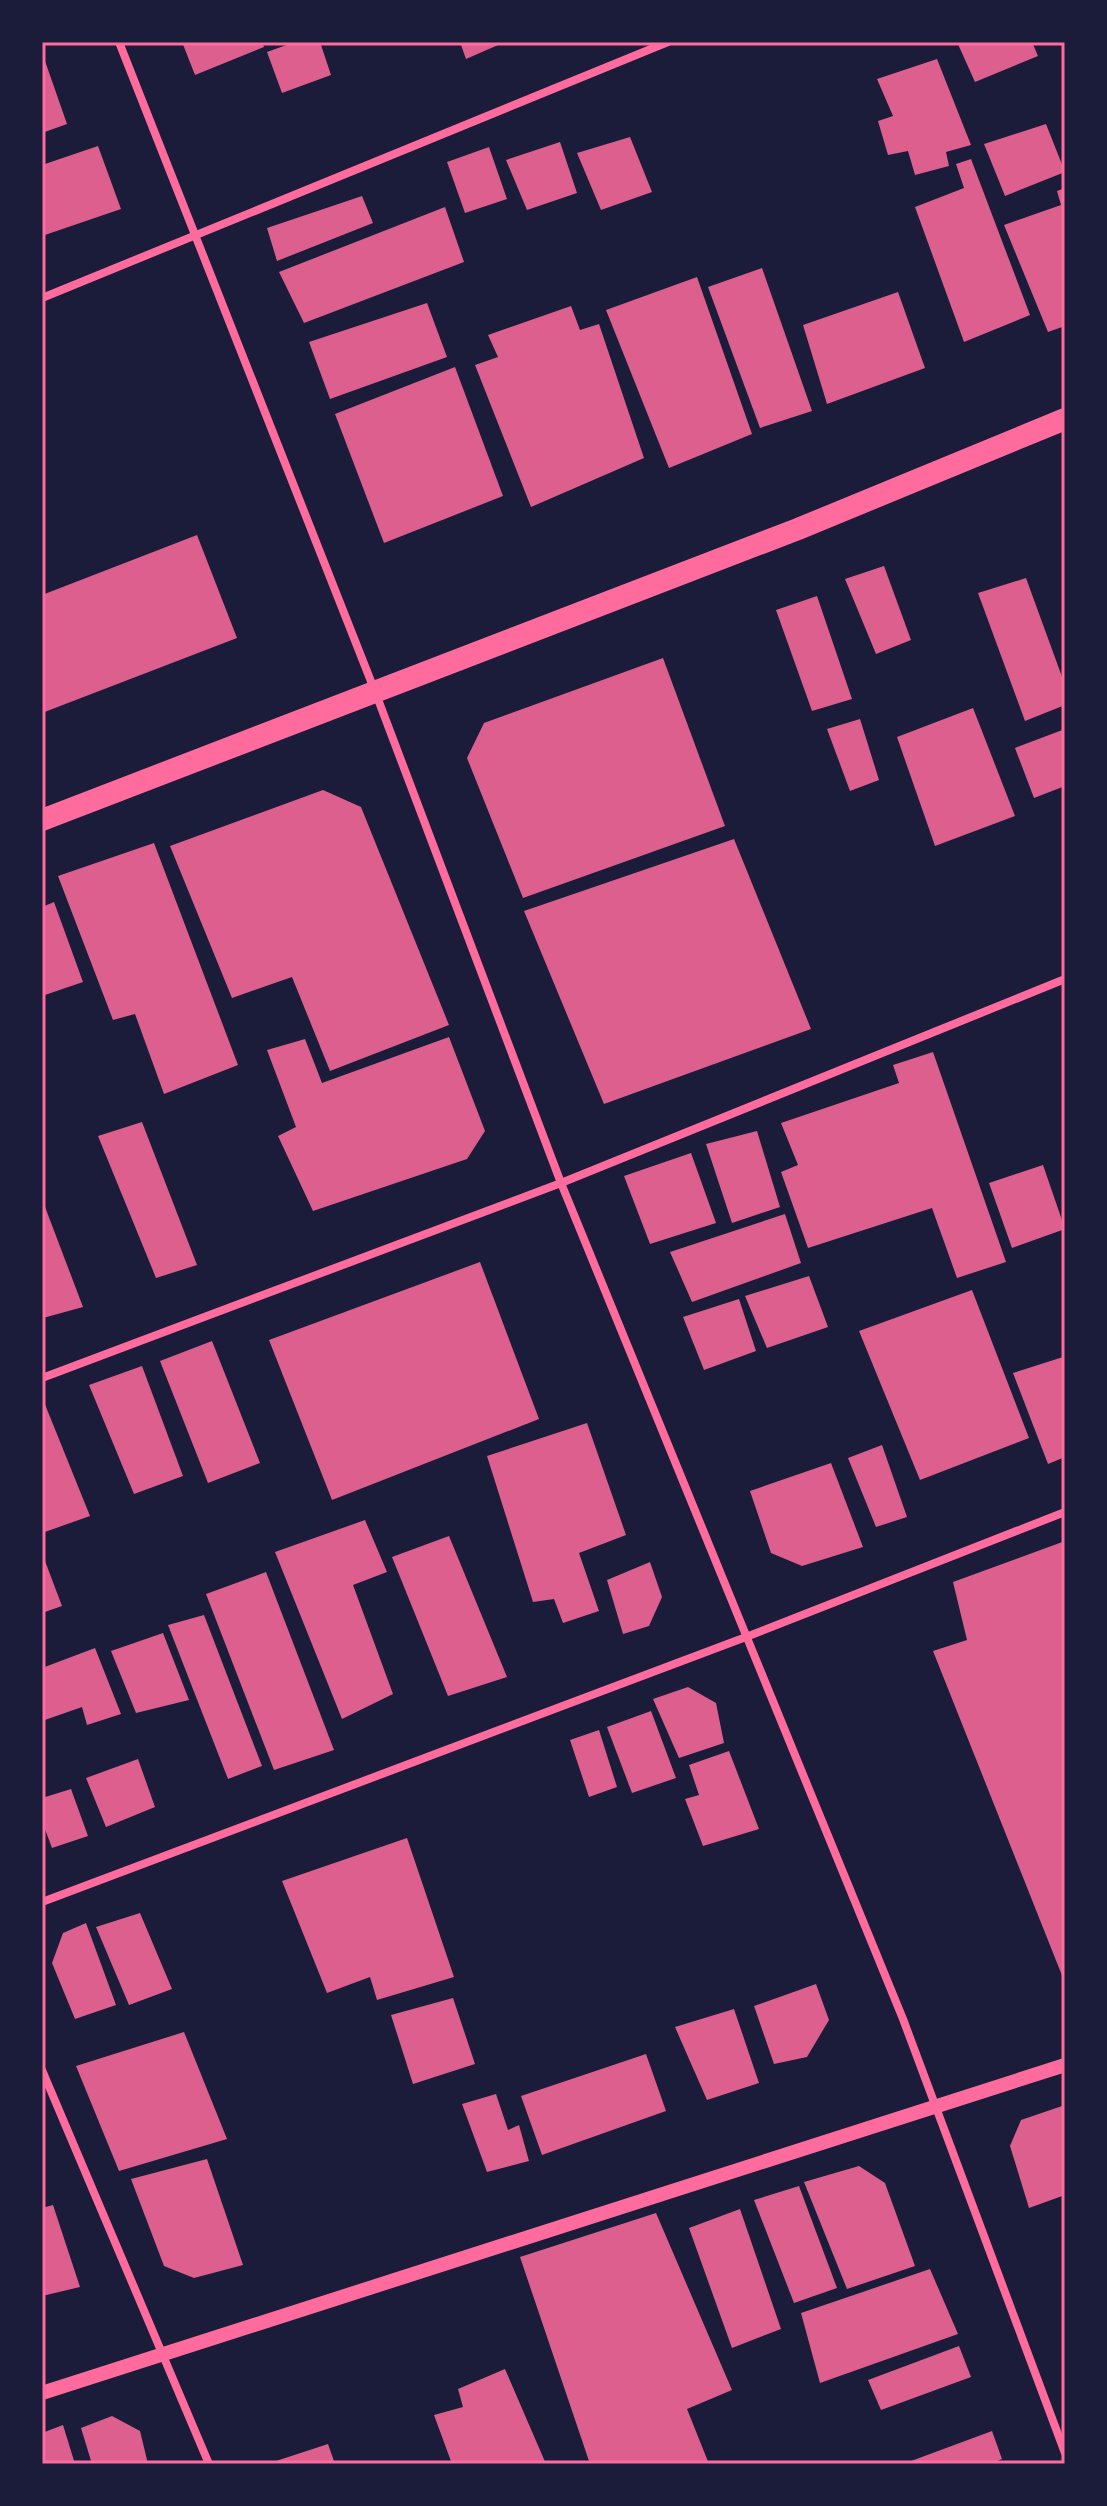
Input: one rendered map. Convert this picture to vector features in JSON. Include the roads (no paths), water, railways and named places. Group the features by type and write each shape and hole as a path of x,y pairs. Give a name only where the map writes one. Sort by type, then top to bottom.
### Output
{"highway":[{"path":"42,820 798,529 1065,419"}],"street":[{"path":"119,42 376,694 561,1183 936,2108 1065,2453"},
{"path":"42,298 668,42"},
{"path":"42,1378 561,1183 1065,979"},
{"path":"42,1902 746,1637 1065,1512"},
{"path":"42,2393 1065,2065"},
{"path":"42,2070 209,2464"}]}
